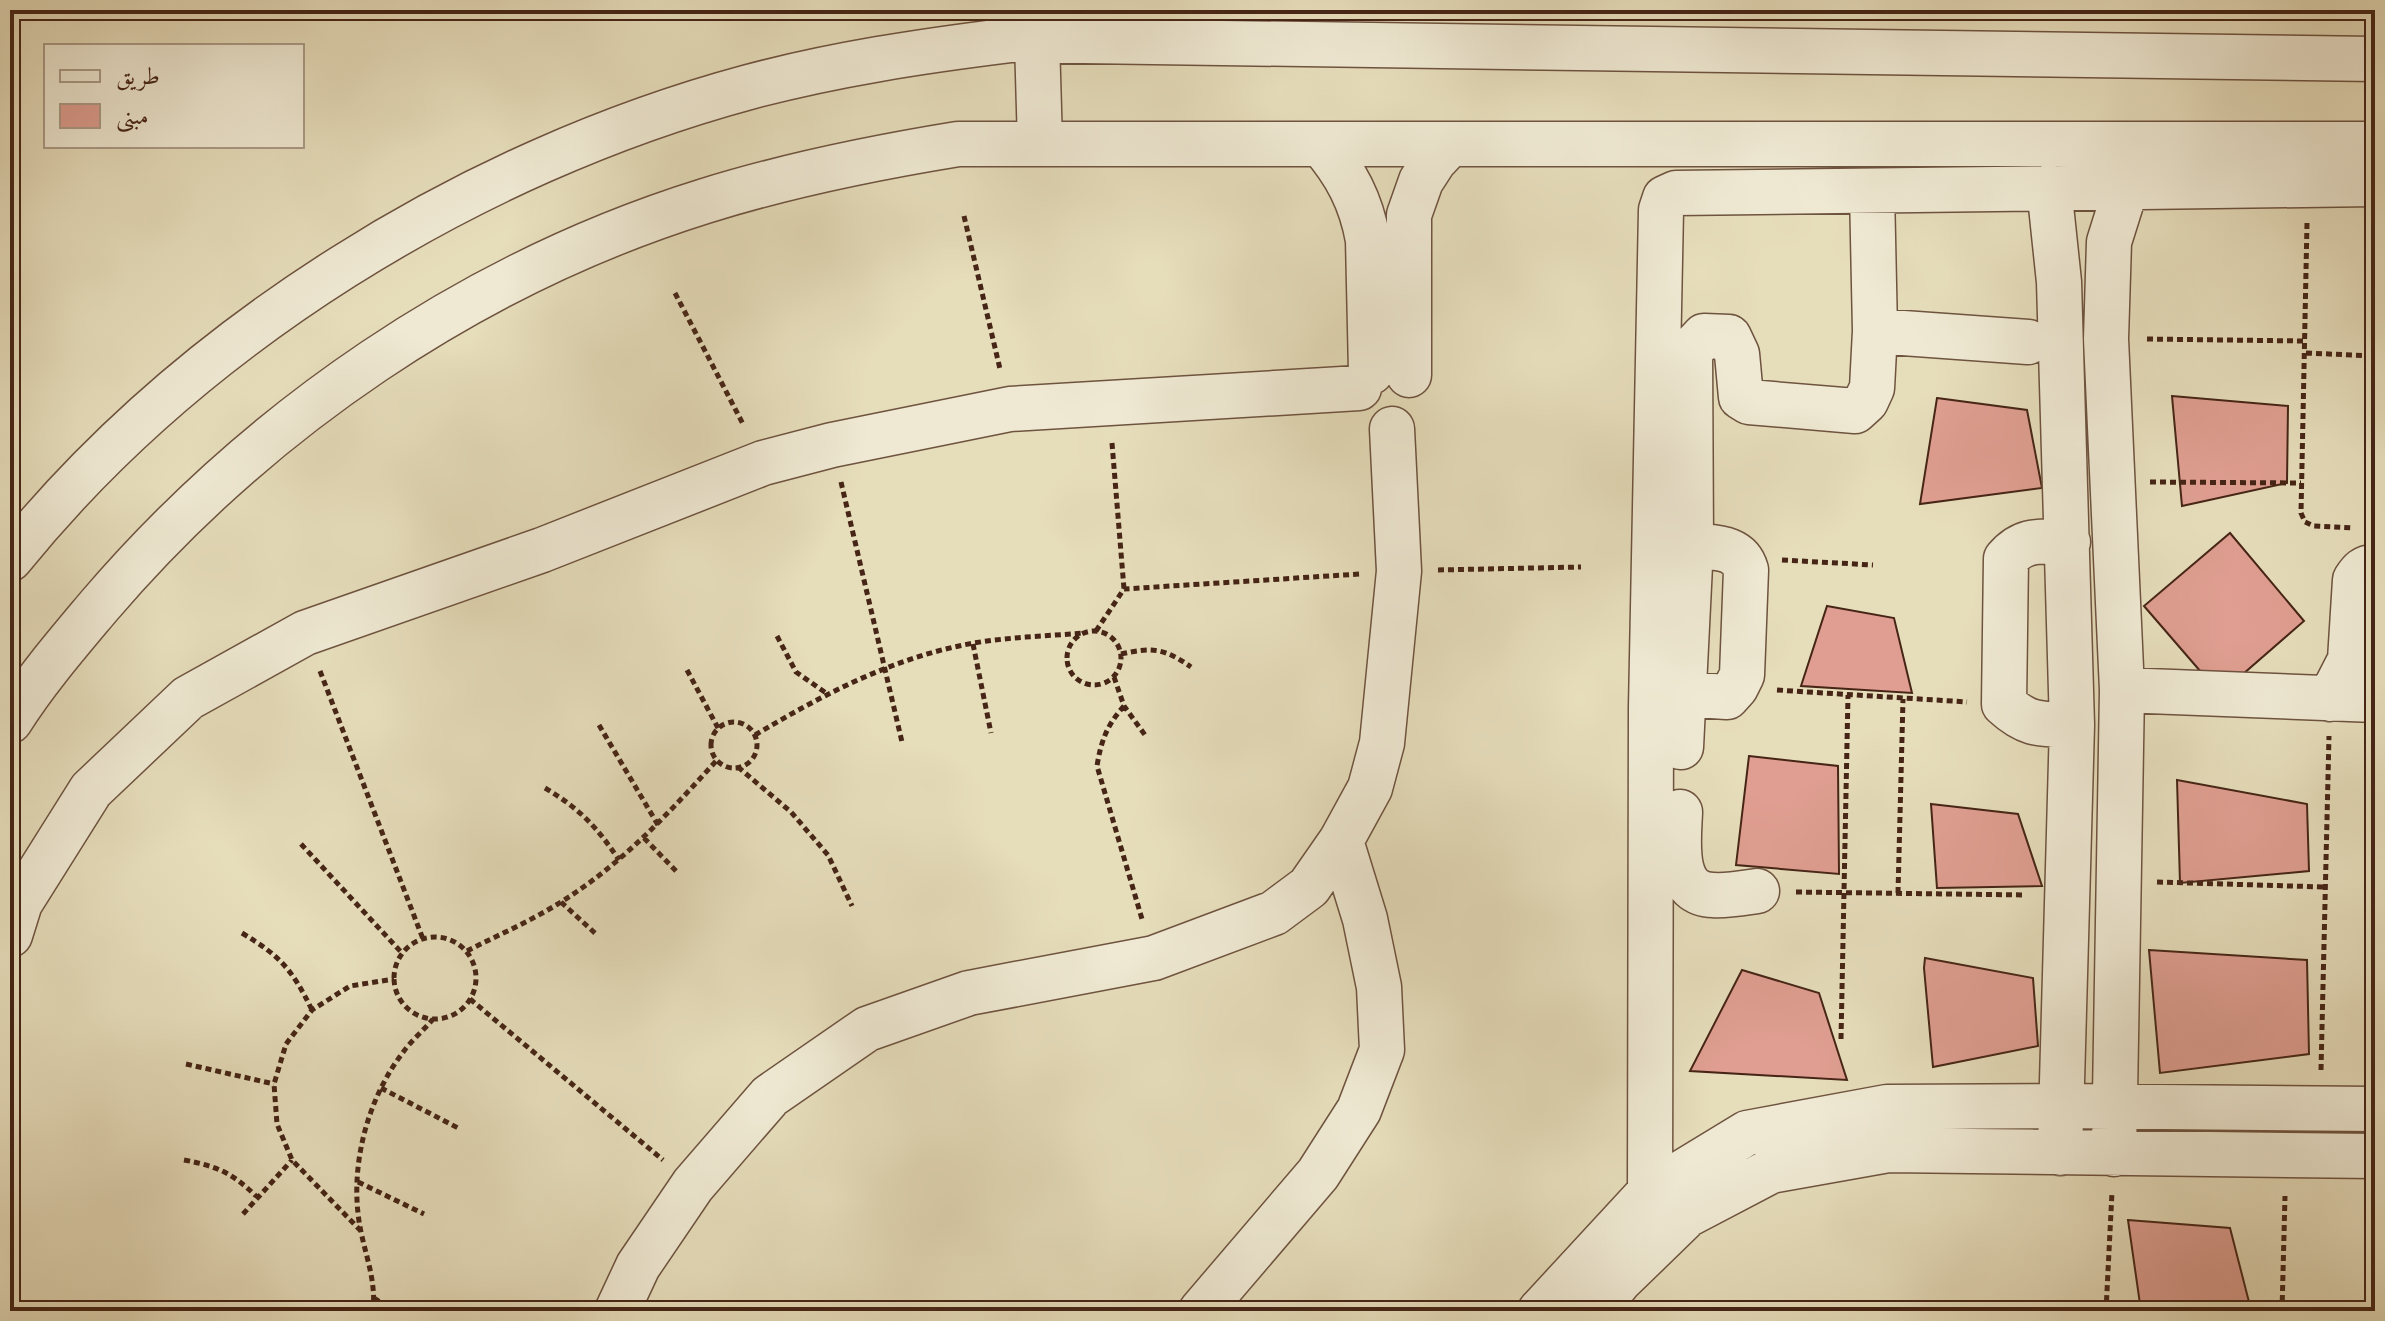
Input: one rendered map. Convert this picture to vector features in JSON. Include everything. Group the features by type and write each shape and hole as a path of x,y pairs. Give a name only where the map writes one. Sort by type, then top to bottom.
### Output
{"street":[{"path":"10,559 71,490 198,373 268,318 418,222 497,181 648,119 748,88 834,66 1011,40 2375,59"},
{"path":"1037,41 1040,144"},
{"path":"10,721 66,644 183,515 316,402 388,352 462,307 540,267 620,232 702,202 786,177 872,158 958,144 2375,144"},
{"path":"1321,144 1349,181 1364,219 1380,378"},
{"path":"617,1311 638,1266 693,1185 770,1096 867,1029 969,993 1154,958 1274,913 1309,887 1341,841 1370,788 1382,743 1399,571 1392,429 1383,430 1367,421 1358,406 1380,378 1409,215 1421,181 1450,144"},
{"path":"1650,1192 1651,707 1662,203 1670,194 1676,193 2375,184"},
{"path":"2049,187 2058,252 2072,725 2060,1153"},
{"path":"2114,1154 2122,690 2106,339 2109,242 2126,188"},
{"path":"1757,891 1710,895 1691,885 1680,866 1682,694 1691,545 1690,351 1704,336 1729,337 1737,354 1741,397 1749,402 1855,411 1866,401 1872,388 1875,331 1872,191"},
{"path":"1875,331 2028,342"},
{"path":"10,935 20,903 91,790 188,698 305,633 542,550 763,463 832,445 1010,409 1380,378"},
{"path":"2068,542 2030,542 2015,548 2006,559 2004,704 2017,716 2033,724 2072,725"},
{"path":"1682,694 1727,697 1742,675 1746,570 1742,558 1733,551 1691,545"},
{"path":"2330,699 2350,660 2355,580 2368,567 2367,548"},
{"path":"2122,690 2375,700"},
{"path":"1201,1311 1318,1174 1359,1110 1382,1050 1379,987 1365,919 1341,841"},
{"path":"1540,1311 1650,1192 1747,1133 1887,1107 2375,1109"},
{"path":"1598,1309 1619,1281 1687,1215 1771,1171 1888,1150 2375,1156"}],"path":[{"path":"2308,184 2301,513 2305,522 2367,548"},
{"path":"964,216 1010,409"},
{"path":"675,293 763,463"},
{"path":"2106,339 2306,341"},
{"path":"2306,353 2375,356"},
{"path":"1096,631 1124,589 1108,402"},
{"path":"832,445 902,742"},
{"path":"2112,482 2301,483"},
{"path":"1742,558 1873,565"},
{"path":"1124,589 1399,571 1581,567"},
{"path":"755,735 826,693 883,668 973,644 1096,631 1108,635 1121,654 1120,667 1114,677 1104,684 1080,682 1067,663 1068,651 1074,640 1084,633"},
{"path":"305,633 423,939"},
{"path":"777,636 796,672 826,693"},
{"path":"973,644 991,733"},
{"path":"1121,654 1145,648 1170,652 1191,667"},
{"path":"687,670 718,728"},
{"path":"1114,677 1124,706 1145,735"},
{"path":"1736,687 2004,704"},
{"path":"1841,1039 1848,695"},
{"path":"1898,893 1903,699"},
{"path":"2320,1109 2330,699"},
{"path":"1124,706 1109,723 1100,743 1097,766 1154,958"},
{"path":"734,721 750,728 755,735 758,743 753,759 738,767 730,767 717,760 711,750 712,738 718,728 734,721"},
{"path":"599,725 658,825"},
{"path":"467,951 561,902 619,860 658,825 717,760"},
{"path":"738,767 791,812 828,855 852,906"},
{"path":"545,788 574,806 598,829 619,860"},
{"path":"644,838 677,872"},
{"path":"301,844 402,953"},
{"path":"2118,880 2324,887"},
{"path":"1757,891 2067,895"},
{"path":"561,902 596,934"},
{"path":"242,933 272,951 296,977 312,1010"},
{"path":"436,937 448,939 467,951 476,977 470,999 460,1010 448,1017 433,1019 411,1011 402,1002 394,979 396,965 411,944 436,937"},
{"path":"361,1231 292,1160 277,1124 274,1084 286,1044 312,1010 350,986 394,979"},
{"path":"470,999 693,1185"},
{"path":"373,1311 371,1264 361,1231 357,1181 364,1133 381,1088 404,1051 433,1019"},
{"path":"186,1064 274,1084"},
{"path":"381,1088 460,1129"},
{"path":"2106,1311 2114,1154"},
{"path":"2282,1311 2286,1155"},
{"path":"184,1160 211,1165 236,1177 256,1196"},
{"path":"243,1214 256,1196 292,1160"},
{"path":"357,1181 424,1214"},
{"path":"374,1298 394,1311"}],"building":[{"path":"2172,396 2288,406 2287,483 2182,506"},
{"path":"1937,398 2027,410 2042,488 1920,504"},
{"path":"2230,533 2304,621 2220,694 2144,606"},
{"path":"1827,606 1894,618 1912,693 1801,686"},
{"path":"1749,756 1838,766 1839,874 1736,865"},
{"path":"2177,780 2307,804 2309,871 2180,883"},
{"path":"1931,804 2018,814 2042,886 1937,888"},
{"path":"2149,950 2307,960 2309,1054 2160,1073"},
{"path":"1925,958 2033,978 2038,1046 1933,1067"},
{"path":"1742,970 1819,993 1847,1080 1690,1071"},
{"path":"2128,1220 2230,1228 2249,1302 2192,1311 2141,1311"}]}
